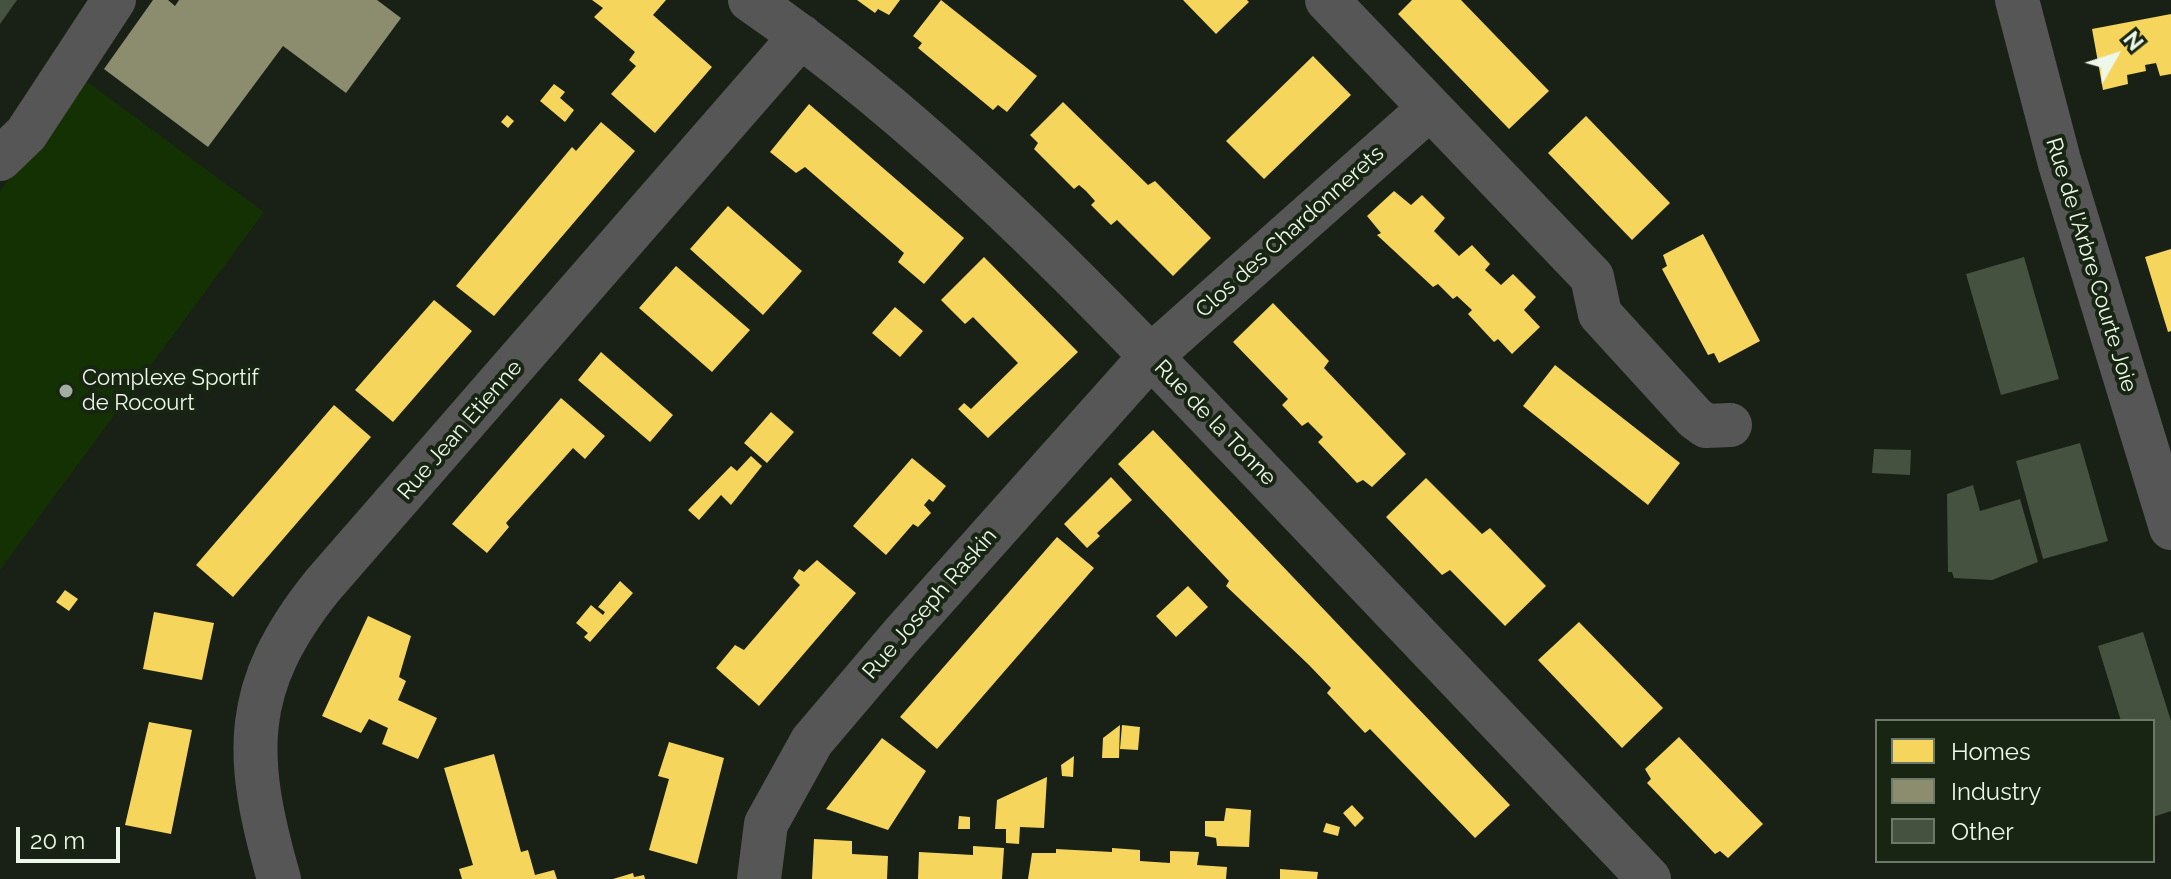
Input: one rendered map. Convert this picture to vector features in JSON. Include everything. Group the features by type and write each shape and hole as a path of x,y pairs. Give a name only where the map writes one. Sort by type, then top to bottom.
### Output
{"street":[{"path":"0,159 26,134 114,0"},
{"name":"Rue de la Tonne","path":"750,0 801,36 1005,208 1151,356 1649,879"},
{"path":"1327,0 1592,277 1600,314 1695,418 1706,426 1730,425"},
{"name":"Rue de l'Arbre Courte Joie","path":"2017,0 2060,164 2171,528"},
{"name":"Rue Jean Etienne","path":"279,879 257,795 254,739 264,684 287,634 323,585 801,36"},
{"name":"Clos des Chardonnerets","path":"1151,356 1430,108"},
{"name":"Rue Joseph Raskin","path":"759,879 766,824 812,741 1151,356"}],"green space":[{"name":"Complexe Sportif de Rocourt","path":"82,78 264,212 0,570 0,191"}],"building: Homes":[{"path":"592,0 666,0 653,15 712,67 655,133 611,94 636,66 629,60 635,52 594,17 603,8"},
{"path":"857,0 900,0 889,15 878,9 875,13"},
{"path":"941,0 1037,76 1007,112 998,105 993,110 918,48 922,43 913,36"},
{"path":"1183,0 1247,0 1249,2 1216,34"},
{"path":"1412,0 1461,0 1549,91 1509,129 1398,14"},
{"path":"2171,14 2171,74 2160,76 2156,63 2145,65 2146,71 2127,75 2128,84 2103,90 2092,29"},
{"path":"1313,56 1351,95 1264,179 1226,141"},
{"path":"554,84 565,92 560,98 574,110 565,122 540,101"},
{"path":"1063,102 1148,185 1155,181 1211,238 1173,276 1117,220 1111,225 1091,205 1095,201 1086,191 1079,185 1074,189 1034,149 1038,143 1030,135"},
{"path":"809,104 964,238 924,284 898,262 904,253 805,167 796,173 770,152"},
{"path":"507,115 514,121 508,128 501,122"},
{"path":"1586,116 1670,203 1632,240 1548,153"},
{"path":"601,122 635,151 494,316 456,286 572,147 576,151"},
{"path":"1394,191 1411,205 1422,195 1445,218 1434,231 1459,256 1472,245 1490,264 1485,270 1501,285 1513,274 1536,297 1524,310 1540,327 1512,354 1498,339 1494,342 1468,314 1472,310 1457,296 1453,299 1438,284 1433,287 1377,235 1381,233 1367,216"},
{"path":"728,206 802,271 763,315 690,249"},
{"path":"1703,234 1760,341 1719,363 1714,353 1708,355 1662,269 1667,266 1663,255"},
{"path":"2171,249 2171,331 2168,332 2145,257"},
{"path":"984,257 1078,352 988,438 958,409 964,403 971,409 1018,363 973,317 965,324 941,300"},
{"path":"676,266 750,330 712,372 639,308"},
{"path":"434,300 472,331 393,422 355,390"},
{"path":"1273,303 1329,361 1324,368 1406,454 1372,487 1363,480 1357,483 1318,442 1323,437 1308,422 1302,426 1282,405 1288,399 1233,342"},
{"path":"895,307 923,331 900,357 872,333"},
{"path":"601,352 673,415 650,442 578,380"},
{"path":"1555,365 1680,463 1648,505 1523,406"},
{"path":"561,398 605,436 585,459 573,448 506,523 509,527 487,553 452,524"},
{"path":"334,405 371,437 233,597 196,565"},
{"path":"771,412 794,432 767,463 744,443"},
{"path":"1153,430 1510,805 1475,838 1370,729 1365,733 1327,693 1331,688 1226,586 1229,581 1118,464"},
{"path":"751,456 762,466 731,505 721,495 699,520 688,510 731,466 737,471"},
{"path":"912,458 946,486 933,502 929,499 924,505 931,513 918,527 913,524 886,555 853,526"},
{"path":"1111,477 1132,500 1097,533 1100,536 1087,548 1064,524"},
{"path":"1426,478 1482,534 1490,528 1546,586 1505,626 1450,570 1442,575 1386,517"},
{"path":"1057,537 1094,568 937,749 900,717"},
{"path":"817,560 856,593 759,706 716,668 735,645 744,650 800,585 793,578 799,569 804,572"},
{"path":"620,581 633,593 590,642 584,637 588,633 576,623 591,605 603,615 605,612 598,607"},
{"path":"1188,586 1208,607 1176,637 1156,616"},
{"path":"65,590 78,599 69,611 56,602"},
{"path":"154,612 214,623 202,680 143,669"},
{"path":"368,616 411,636 399,677 406,681 398,700 437,718 418,759 382,744 388,728 369,719 361,733 322,716"},
{"path":"1579,622 1663,708 1622,748 1538,660"},
{"path":"149,722 192,730 171,834 125,825"},
{"path":"1120,725 1119,758 1102,758 1103,738"},
{"path":"1122,725 1140,727 1138,750 1120,749"},
{"path":"1679,737 1763,824 1728,858 1720,851 1715,854 1647,783 1651,779 1645,769"},
{"path":"882,738 926,771 888,830 826,809"},
{"path":"669,742 724,758 697,864 649,850 669,779 658,776"},
{"path":"494,754 521,852 528,850 535,875 554,870 557,879 462,879 459,869 473,865 444,768"},
{"path":"1074,756 1073,777 1062,776 1061,765"},
{"path":"1047,777 1044,828 1020,827 1019,844 1006,843 1006,829 995,829 997,800"},
{"path":"1352,805 1364,818 1355,827 1343,813"},
{"path":"1226,808 1251,810 1249,847 1217,846 1216,838 1205,836 1205,821 1224,821"},
{"path":"959,816 970,817 970,829 958,829"},
{"path":"1326,823 1340,827 1338,836 1323,832"},
{"path":"814,839 852,841 852,854 888,856 887,879 812,879"},
{"path":"973,846 1004,848 1002,879 918,879 919,852 973,855"},
{"path":"1112,848 1140,850 1140,861 1170,863 1170,851 1199,852 1197,865 1227,867 1226,879 1028,879 1032,853 1056,853 1056,849 1112,852"},
{"path":"1280,869 1318,872 1317,879 1280,879"},
{"path":"633,873 634,877 644,875 645,879 613,879"}],"building: Industry":[{"path":"153,0 168,0 175,6 179,0 377,0 401,18 346,93 283,46 208,147 104,69"}],"building: Other":[{"path":"0,0 17,0 0,24"},
{"path":"2024,257 2059,379 2001,395 1966,274"},
{"path":"2080,443 2108,541 2043,559 2016,461"},
{"path":"1874,449 1911,450 1910,475 1872,473"},
{"path":"1973,485 1980,511 2020,499 2038,562 1992,580 1954,578 1952,572 1948,572 1947,494"},
{"path":"2143,632 2171,721 2171,811 2155,816 2155,719 2120,719 2098,646"}],"place":[{"name":"Complexe Sportif de Rocourt","path":"66,391"}]}
